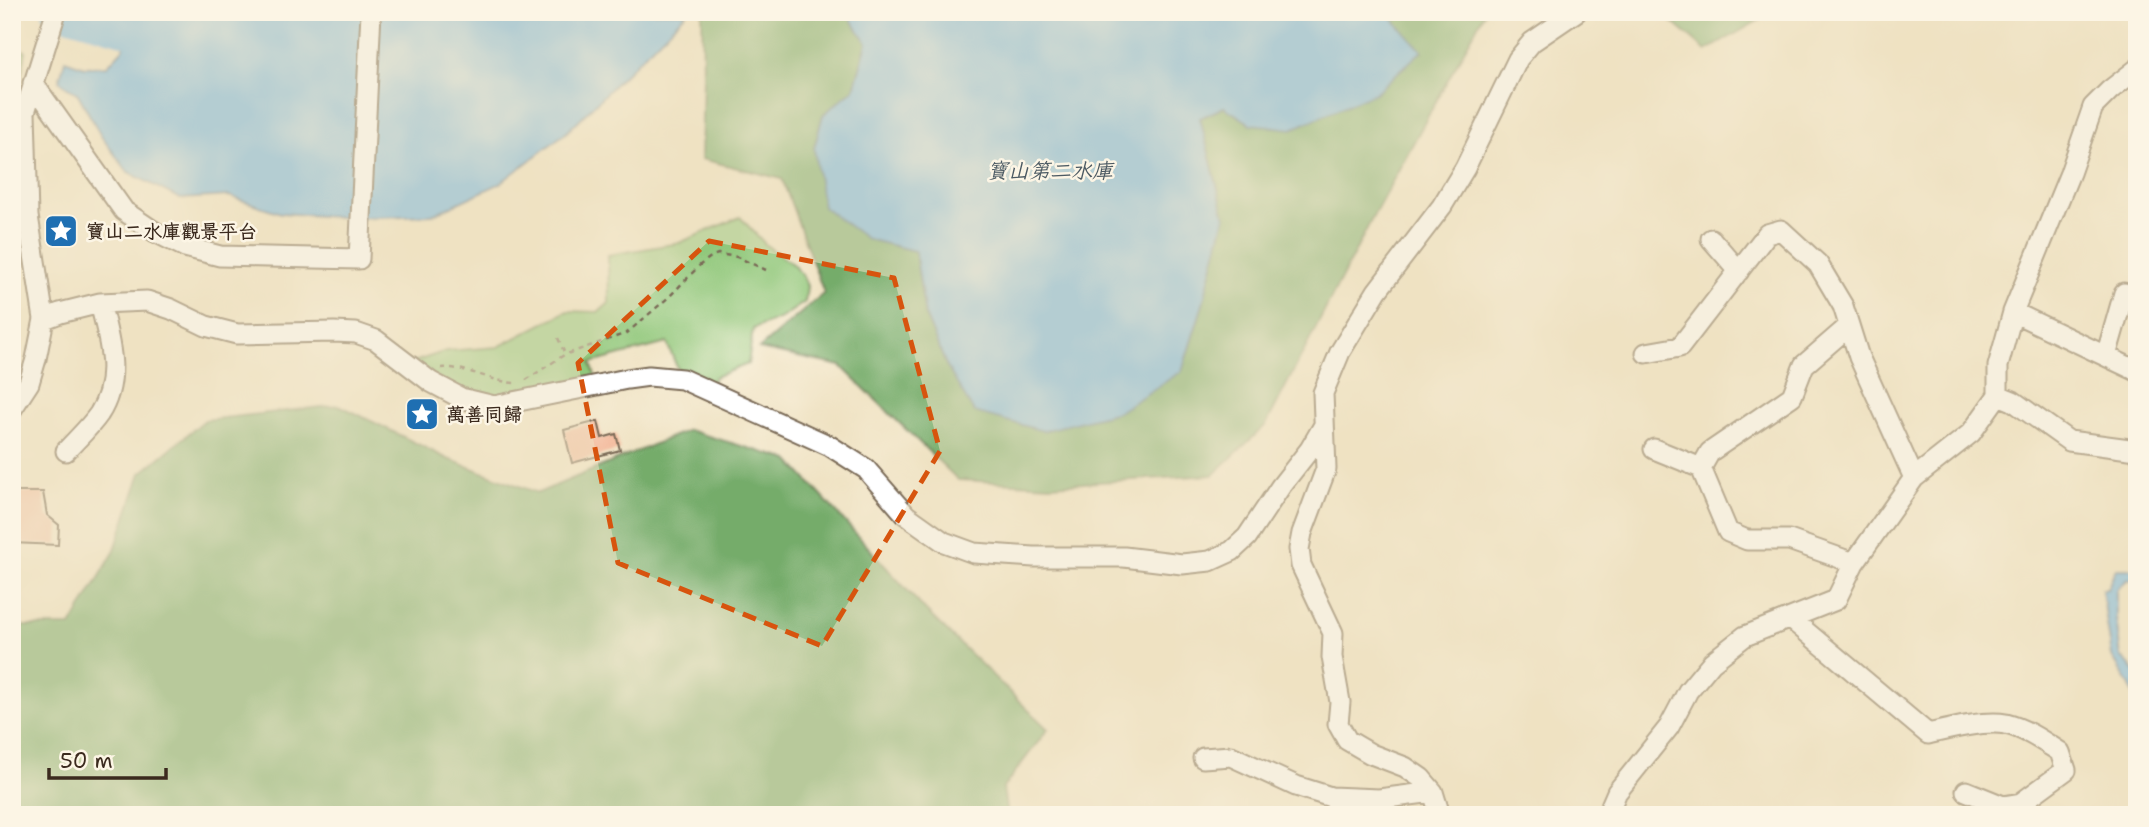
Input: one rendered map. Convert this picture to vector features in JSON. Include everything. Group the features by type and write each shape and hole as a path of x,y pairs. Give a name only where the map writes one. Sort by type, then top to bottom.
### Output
{"street":[{"path":"12,409 29,383 44,319 28,216 24,112 56,12"},
{"path":"33,83 124,211 155,232 184,247 220,256 359,259 371,12"},
{"path":"1440,815 1433,792 1422,778 1405,767 1371,754 1347,740 1339,724 1340,702 1332,657 1333,633 1301,565 1299,549 1302,533 1326,469 1323,393 1340,352 1377,291 1442,206 1465,167 1518,59 1532,42 1576,12"},
{"path":"1607,815 1617,792 1669,727 1688,691 1712,662 1745,635 1836,600 1854,563 1914,478 1971,433 1998,395 1998,366 2013,312 2070,173 2093,107 2137,69"},
{"path":"1646,353 1680,347 1767,234 1781,230 1818,264 1843,306 1859,357 1914,478"},
{"path":"1711,239 1739,271"},
{"path":"2106,356 2124,293"},
{"path":"44,319 100,303 147,301 206,326 237,334 356,333 376,340 431,382 461,398 494,406 638,377 682,379 830,446 866,469 906,515 944,542 974,553 986,554 1124,557 1182,564 1210,561 1232,551 1247,537 1324,425"},
{"path":"66,451 99,413 113,381 112,350 100,303"},
{"path":"2013,312 2137,371"},
{"path":"1701,468 1710,452 1792,396 1804,365 1849,326"},
{"path":"1998,395 2013,401 2069,441 2137,450"},
{"path":"1654,449 1701,468 1728,532 1747,540 1789,540 1854,563"},
{"path":"1791,619 1928,734 1964,726 2003,724 2030,733 2060,752 2066,770 2021,803 2003,806 1966,791"},
{"path":"1203,758 1231,756 1296,786 1331,797 1379,799 1433,792"}],"path":[{"path":"417,372 448,367 496,381 520,383 538,374 565,354 627,333 712,256 719,254 737,257 766,270"},
{"path":"558,338 565,354"}],"highlighted area":[{"path":"709,241 894,278 940,451 822,646 618,563 578,363"}],"green space":[{"path":"702,12 846,12 867,43 854,89 823,115 814,149 867,239 915,251 925,315 947,367 1182,371 1225,217 1200,118 1224,107 1251,124 1422,52 1392,18 1390,12 1485,12 1375,213 1266,425 1213,475 1051,485 958,480 841,366 759,349 824,293 782,179 701,159"},
{"path":"1661,12 1773,12 1706,51"},
{"path":"12,47 26,51 12,126"},
{"path":"740,217 766,245 802,275 807,286 805,302 781,318 753,329 748,364 714,377 709,391 682,379 667,343 591,363 598,385 494,406 408,364 446,351 498,347 567,311 599,312 609,303 608,255 679,243"},
{"path":"339,405 448,459 538,493 688,430 789,460 926,611 1048,729 1003,788 1007,815 12,815 12,626 71,626 114,552 141,473 205,420"}],"water":[{"path":"118,12 687,12 568,131 499,184 432,215 349,218 281,213 229,196 180,199 128,172 101,136 78,94 59,81 65,60 85,67 107,66 123,49 127,23"},
{"name":"寶山第二水庫","path":"846,12 1390,12 1392,18 1422,51 1375,93 1292,129 1251,124 1224,107 1200,118 1225,217 1182,371 1118,412 1043,431 974,412 947,367 925,315 915,251 867,239 823,207 814,149 823,115 854,89 867,43"},
{"path":"2116,569 2137,569 2137,581 2128,579 2116,590 2116,618 2121,657 2137,673 2137,702 2112,657 2102,590 2107,589"}],"building":[{"path":"598,421 602,438 616,434 620,450 572,463 564,430"},
{"path":"12,492 43,492 47,515 59,525 58,545 12,543"}],"waterway":[{"path":"56,12 126,32 140,12"}],"place":[{"name":"寶山二水庫觀景平台","path":"61,231"},
{"name":"萬善同歸","path":"422,414"}]}
